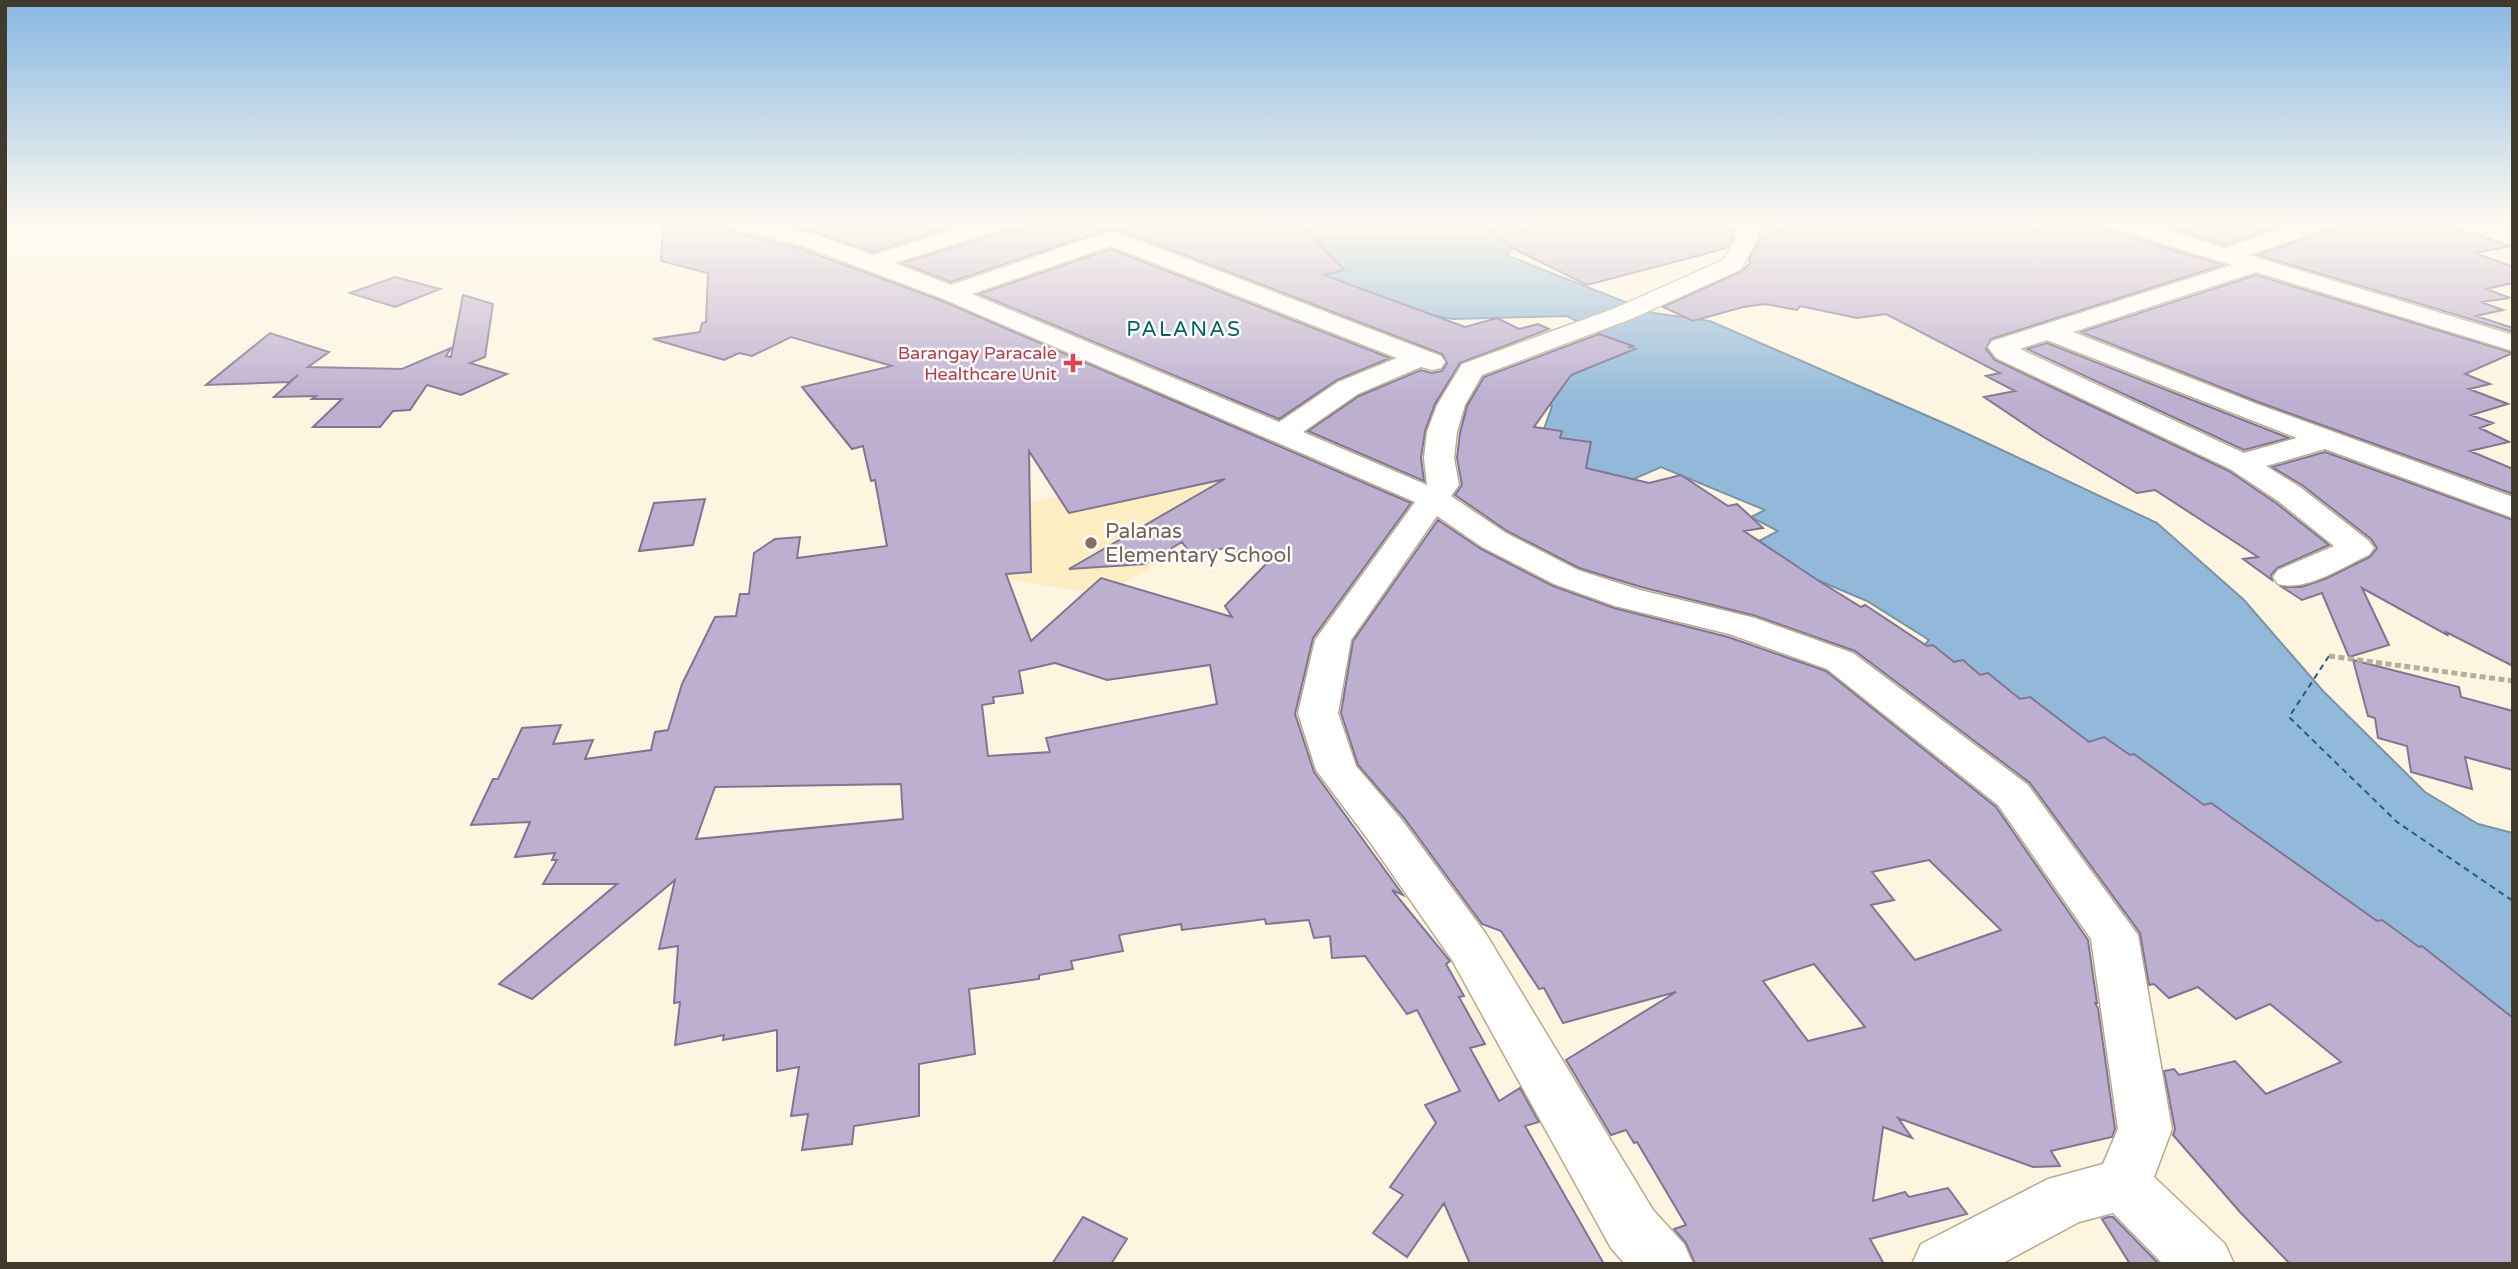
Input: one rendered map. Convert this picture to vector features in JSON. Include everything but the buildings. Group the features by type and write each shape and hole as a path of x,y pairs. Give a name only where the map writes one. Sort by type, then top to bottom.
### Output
{"street":[{"path":"922,282 1434,499 1494,540 1566,577 1628,598 1742,626 1840,661 2013,795 2114,935 2145,1129 2123,1185"},
{"path":"950,293 982,282"},
{"path":"1225,282 1420,358 1472,370 1576,332 1695,282"},
{"path":"2201,282 2001,347 2005,352 2241,463 2288,494 2357,548 2290,577"},
{"path":"2311,282 2513,343"},
{"path":"2049,332 2248,410 2513,508"},
{"path":"1283,433 1348,388 1420,358"},
{"path":"1472,370 1451,405 1441,432 1439,458 1443,485 1333,640 1318,713 1337,770 1387,831 1469,947 1632,1229 1663,1264"},
{"path":"2175,431 2248,410"},
{"path":"2241,463 2328,439"},
{"path":"1942,1264 2068,1198 2123,1185"},
{"path":"2123,1185 2203,1264"}],"path":[{"path":"2329,656 2513,681"}],"shaded area":[{"name":"Palanas Elementary School","path":"1243,465 1283,486 1105,595 1000,578 987,509 1044,500 1129,475"}],"water":[{"path":"1320,282 1575,282 1653,313 1710,321 1955,428 2157,523 2244,600 2323,691 2425,792 2478,824 2513,833 2513,1020 1920,650 1929,640 1867,601 1744,549 1778,531 1751,517 1765,510 1661,467 1622,484 1521,495 1552,406 1526,395 1628,350 1567,316 1453,319 1332,298"}],"ferry route":[{"path":"2329,656 2289,717 2397,822 2513,901"}],"place":[{"name":"Barangay Paracale Healthcare Unit","path":"1073,363"},
{"name":"Palanas Elementary School","path":"1091,543"}],"district":[{"name":"PALANAS","path":"1184,329"}]}
